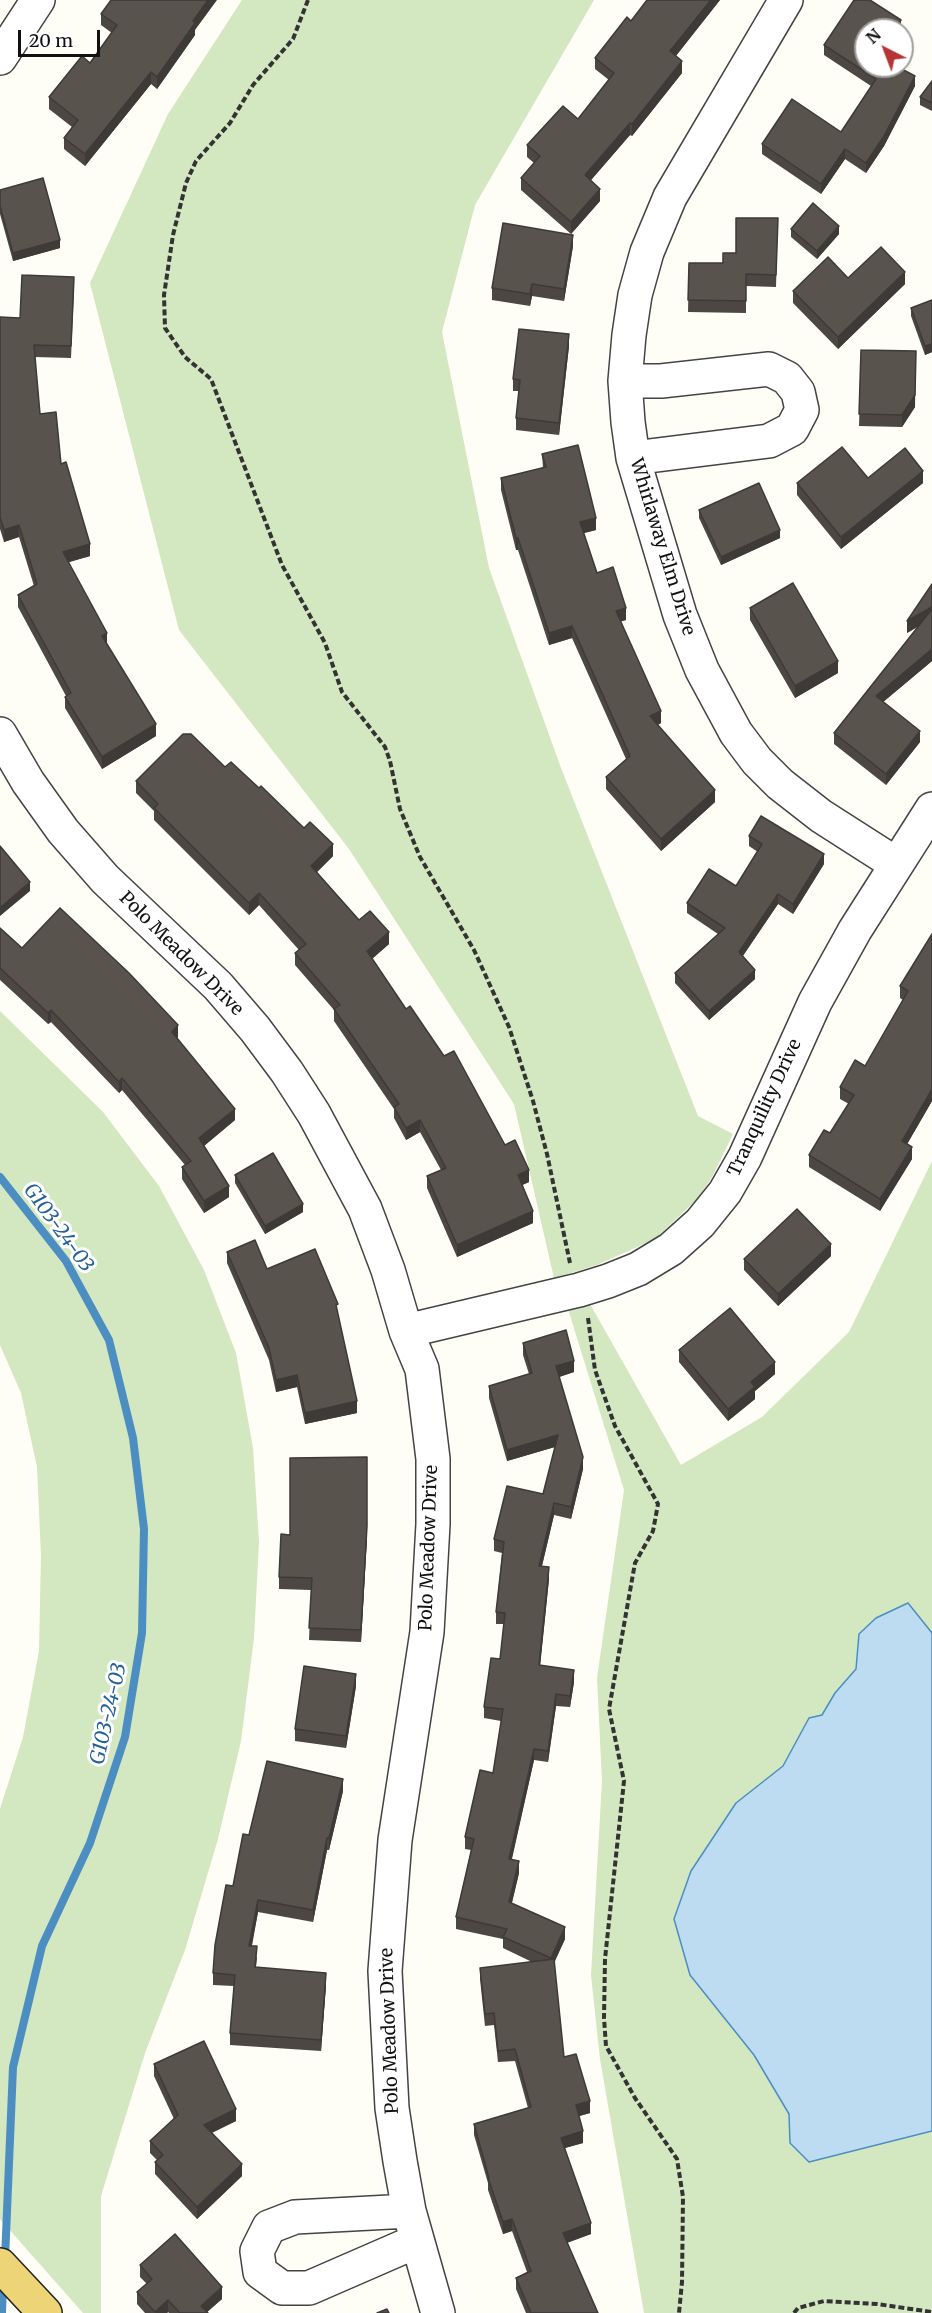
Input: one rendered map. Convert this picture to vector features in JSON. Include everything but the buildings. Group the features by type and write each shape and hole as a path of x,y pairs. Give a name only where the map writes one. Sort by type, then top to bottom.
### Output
{"main road":[{"path":"0,2265 42,2309"}],"street":[{"path":"0,58 38,0"},
{"name":"Whirlaway Elm Drive","path":"786,0 665,208 647,252 635,295 625,381 633,458 680,615 702,670 736,733 757,761 780,784 821,816 896,864"},
{"path":"625,381 661,381 769,369 787,378 798,392 802,410 792,429 769,441 633,458"},
{"name":"Polo Meadow Drive","path":"0,734 28,782 63,831 105,879 218,986 255,1029 287,1072 314,1114 365,1209 388,1270 406,1331 422,1369 433,1459 433,1513 427,1632 394,1840 385,1971 392,2108 413,2226 438,2313"},
{"name":"Tranquility Drive","path":"406,1331 579,1290 638,1269 671,1249 700,1223 725,1192 745,1157 815,1002 855,930 932,809"}],"path":[{"path":"308,0 292,39 253,85 230,123 196,161 186,183 173,235 164,295 165,328 185,357 211,379 282,565 325,643 342,692 385,747 400,809 420,857 474,950 504,1017 533,1101 547,1154 569,1259 591,1334 595,1370 615,1426 658,1503 653,1531 635,1563 609,1709 624,1781 605,1959 604,2018 606,2046 635,2098 677,2159 683,2197 682,2282 679,2313"},
{"path":"794,2313 798,2308 824,2301 877,2304 932,2312"}],"green space":[{"path":"242,0 594,0 475,205 442,332 489,568 561,768 698,1116 733,1134 711,1179 696,1200 655,1239 597,1265 554,1278 514,1104 349,849 179,630 90,283 168,114"},
{"path":"0,1011 103,1112 159,1186 204,1270 236,1353 253,1448 259,1542 254,1638 241,1741 218,1839 185,1950 145,2053 101,2196 101,2313 83,2313 0,2219 0,1809 23,1737 39,1651 41,1555 37,1467 21,1393 0,1345"},
{"path":"932,1161 932,2313 644,2313 600,2059 591,1975 602,1781 597,1678 624,1490 568,1309 590,1304 681,1465 762,1417 849,1332"}],"water":[{"path":"908,1603 932,1633 932,2131 809,2162 790,2143 789,2114 754,2055 690,1975 674,1919 691,1871 736,1803 783,1766 809,1718 822,1715 835,1693 856,1669 859,1634 876,1618"}],"waterway":[{"name":"G103-24-03","path":"0,1177 66,1261 109,1340 133,1438 144,1529 142,1633 125,1737 90,1843 42,1946 13,2067 5,2259"},
{"name":"G103-24-03","path":"2,2313 3,2283"}]}
